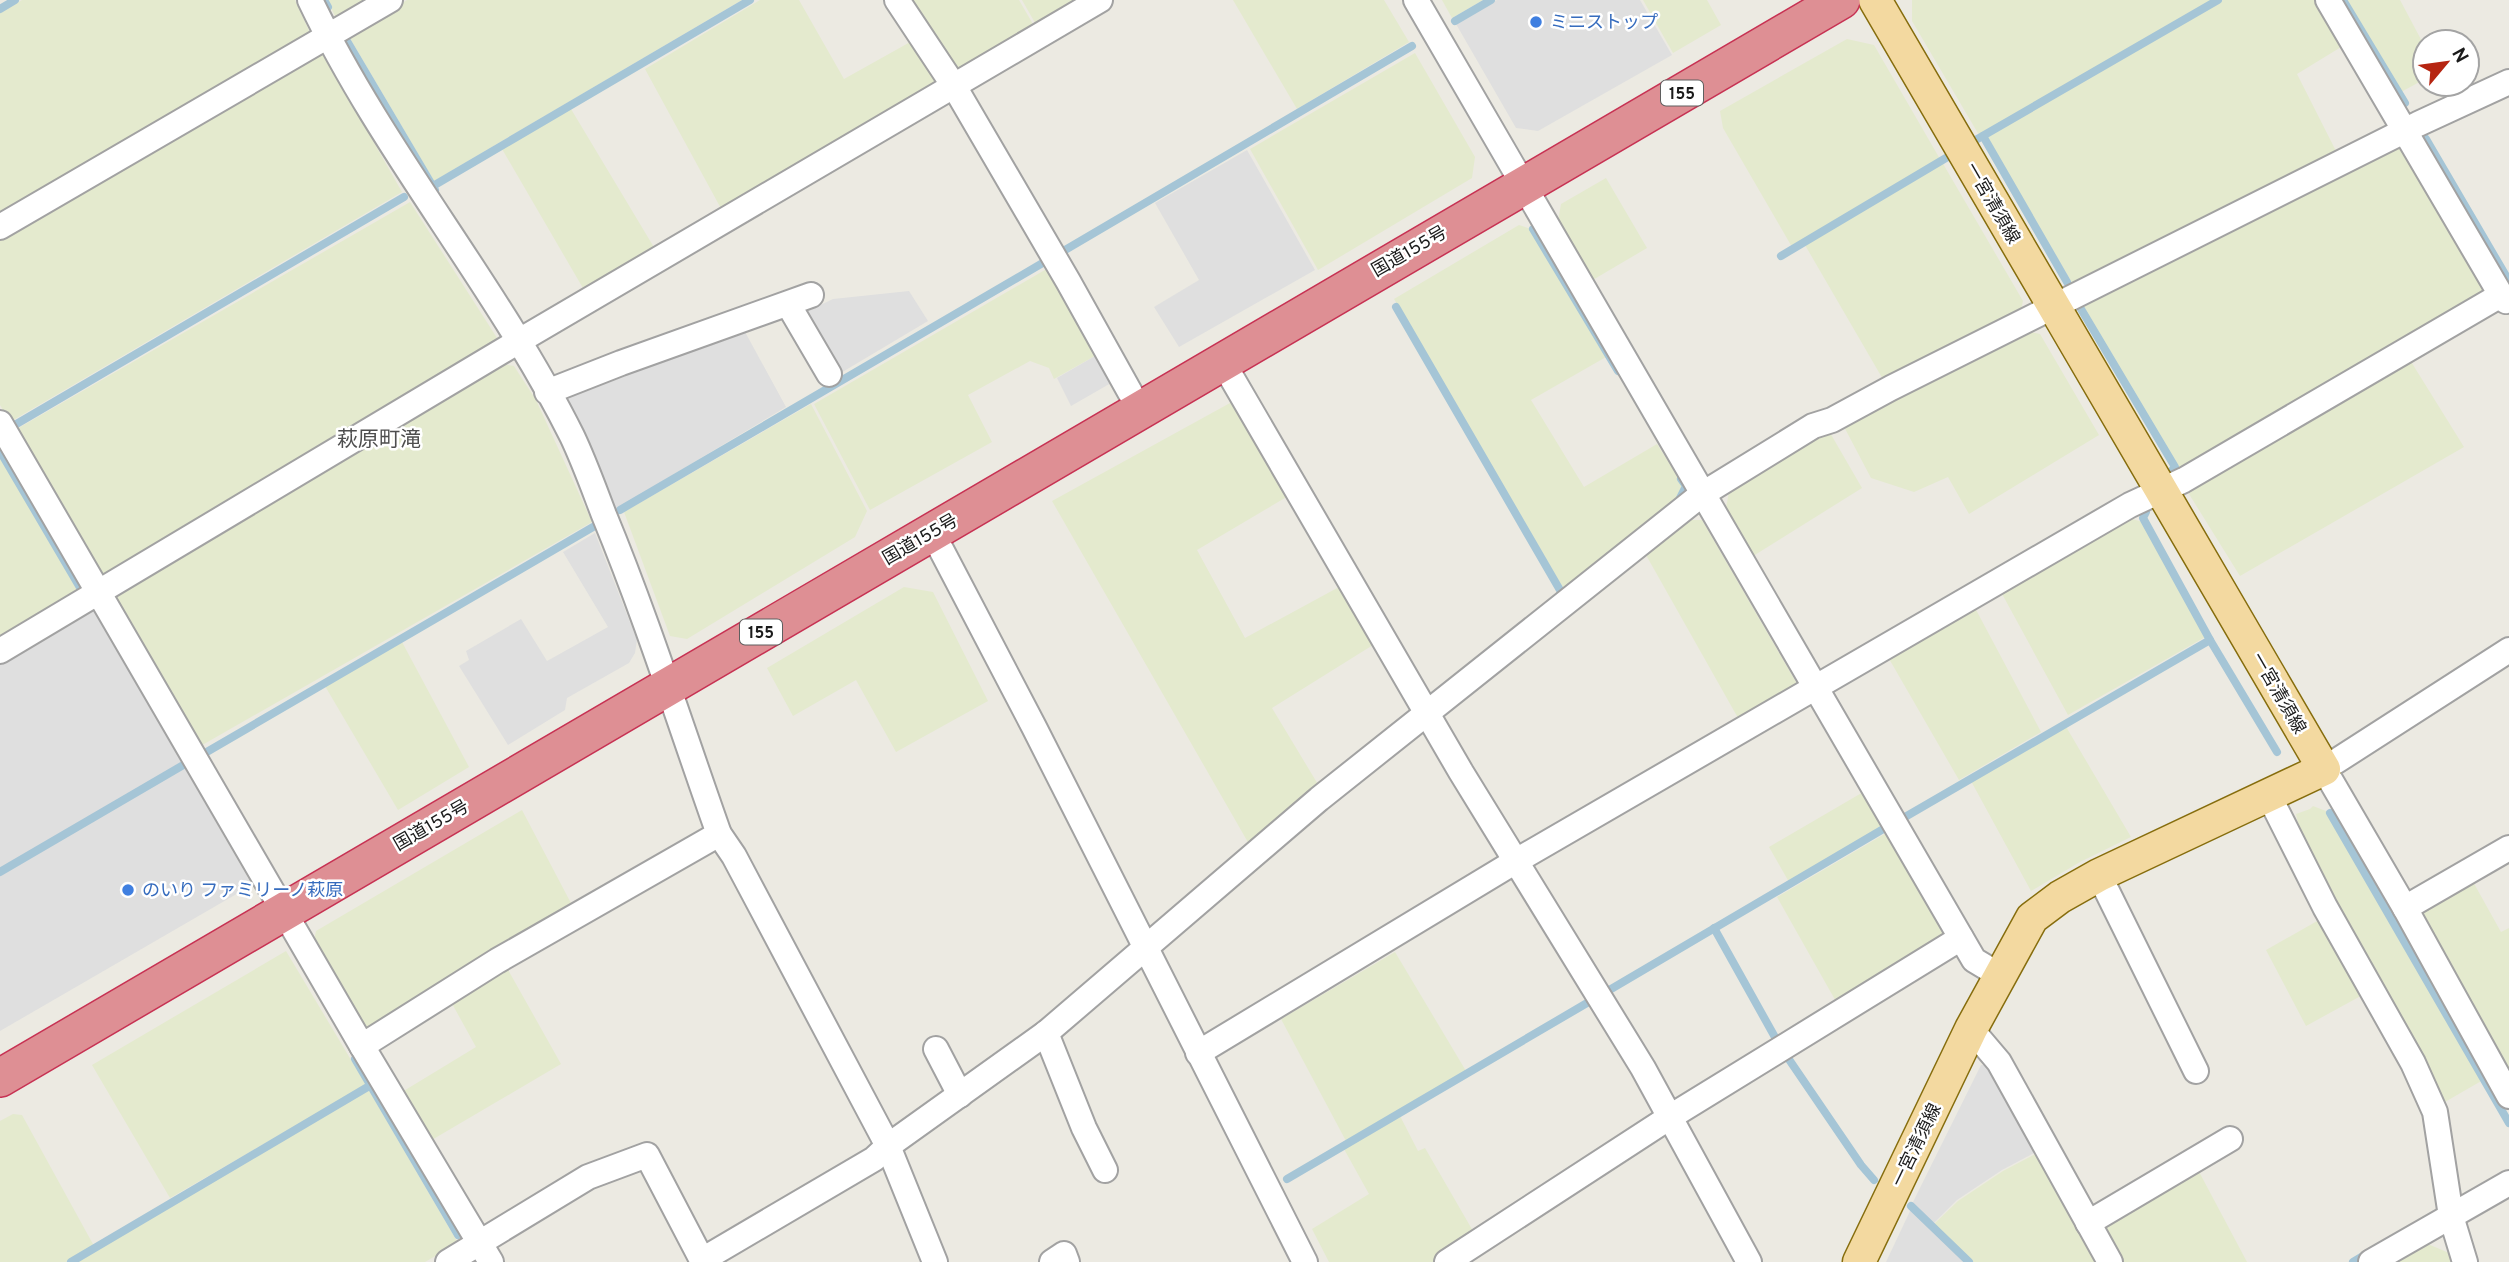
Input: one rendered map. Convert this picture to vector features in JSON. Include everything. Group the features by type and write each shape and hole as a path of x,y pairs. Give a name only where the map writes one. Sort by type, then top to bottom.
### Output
{"highway":[{"name":"国道155号","path":"0,1078 1841,0"}],"main road":[{"name":"一宮清須線","path":"1859,1262 1971,1029 2032,918 2060,897 2099,875 2324,769 1875,0"}],"street":[{"path":"310,0 327,36 384,132 519,341 572,437 635,587 719,834 734,856 888,1146 935,1262"},
{"path":"0,227 390,0"},
{"path":"897,0 954,86 1141,412"},
{"path":"0,651 519,341 1100,0"},
{"path":"1416,0 1974,960 1999,975"},
{"path":"1198,1054 1516,861 2130,505 2184,480 2505,297 2328,0"},
{"path":"448,1262 486,1253 588,1177 647,1155 703,1261 874,1159 888,1146 1046,1032 1320,799 1702,495 1813,426 1832,420 1891,388 2509,82"},
{"path":"547,392 811,295"},
{"path":"788,304 829,373"},
{"path":"1222,361 1427,714 1643,1068 1749,1262"},
{"path":"0,423 362,1046 486,1253"},
{"path":"932,532 1040,739 1300,1260"},
{"path":"2509,650 2324,769 2509,1096"},
{"path":"2269,796 2325,907 2413,1063 2435,1112 2451,1216 2465,1262"},
{"path":"362,1046 497,961 719,834"},
{"path":"2405,908 2509,848"},
{"path":"2099,875 2196,1071"},
{"path":"1447,1262 1670,1117 1961,938"},
{"path":"1971,1029 1999,1062 2110,1262"},
{"path":"1046,1032 1084,1128 1105,1170"},
{"path":"936,1049 961,1095"},
{"path":"2088,1223 2230,1139"},
{"path":"2371,1262 2509,1183"},
{"path":"1052,1262 1063,1254 1067,1262"}],"green space":[{"path":"22,0 295,0 311,35 0,217 0,13"},
{"path":"327,0 372,0 337,20"},
{"path":"407,0 742,0 434,181 348,35"},
{"path":"760,0 799,0 844,79 912,41 935,82 933,91 724,214 645,69"},
{"path":"911,0 1019,0 1037,31 962,73 946,62"},
{"path":"1022,0 1089,0 1038,28"},
{"path":"1233,0 1384,0 1409,42 1297,109"},
{"path":"1442,0 1483,0 1452,18"},
{"path":"1643,0 1707,0 1721,25 1673,53"},
{"path":"1912,0 2214,0 1979,135 1912,21"},
{"path":"2223,0 2319,0 2346,44 2297,74 2337,153 2074,286 1985,137"},
{"path":"2346,0 2400,0 2415,28 2411,28 2411,87 2401,92"},
{"path":"1847,39 1874,45 1940,159 1792,247 1723,128 1720,111"},
{"path":"322,51 402,192 10,422 0,405 0,237"},
{"path":"1415,53 1475,157 1472,178 1318,270 1250,149"},
{"path":"571,109 658,254 587,295 502,149"},
{"path":"2395,146 2405,150 2484,285 2475,302 2180,471 2081,303"},
{"path":"1942,162 2023,301 2019,318 1884,381 1805,245"},
{"path":"1606,178 1647,248 1591,281 1558,221 1561,204"},
{"path":"410,202 499,341 109,578 99,577 15,430"},
{"path":"1519,225 1531,229 1606,357 1531,400 1584,487 1657,444 1684,486 1674,504 1566,593 1394,299"},
{"path":"1050,267 1102,352 1054,379 1049,368 1030,361 968,395 992,442 870,510 814,404"},
{"path":"2026,331 2040,334 2099,435 1969,514 1948,477 1914,492 1871,478 1841,421"},
{"path":"2410,360 2464,447 2240,576 2189,494 2194,483"},
{"path":"503,364 514,366 536,400 592,522 197,748 115,601 117,589"},
{"path":"1230,403 1237,404 1290,495 1197,550 1245,638 1339,587 1373,645 1272,708 1322,791 1253,851 1052,501"},
{"path":"811,404 867,511 855,537 687,639 670,636 624,512"},
{"path":"1829,431 1862,488 1750,558 1725,513 1729,492 1780,457"},
{"path":"0,457 81,596 0,641"},
{"path":"2128,518 2143,522 2207,636 2068,715 2001,592"},
{"path":"1690,520 1702,520 1800,689 1742,725 1646,555"},
{"path":"904,587 933,592 988,701 896,752 856,680 793,716 767,668"},
{"path":"1974,606 2041,732 1959,780 1888,657"},
{"path":"402,642 469,767 398,810 325,686"},
{"path":"2065,725 2131,837 2080,862 2031,891 1971,781"},
{"path":"1865,791 1885,826 1789,882 1769,847"},
{"path":"2313,806 2326,811 2483,1080 2438,1106 2303,848 2296,814"},
{"path":"522,810 573,907 369,1030 362,1029 313,945 316,931"},
{"path":"1888,832 1946,930 1943,938 1838,1005 1777,897"},
{"path":"2472,880 2501,932 2509,928 2509,1081 2418,910"},
{"path":"2326,916 2368,992 2306,1026 2266,950"},
{"path":"286,951 366,1085 170,1198 92,1065"},
{"path":"1395,952 1466,1071 1346,1141 1281,1019"},
{"path":"507,968 561,1064 430,1141 402,1092 476,1047 450,1000"},
{"path":"369,1090 458,1243 425,1262 72,1262"},
{"path":"13,1114 22,1115 94,1246 66,1262 0,1262 0,1121"},
{"path":"1400,1116 1418,1151 1425,1148 1477,1238 1440,1262 1329,1262 1312,1229 1369,1194 1344,1149"},
{"path":"2039,1152 2102,1262 1973,1262 1934,1224 1958,1201 2003,1171"},
{"path":"2197,1168 2247,1262 2122,1262 2100,1224"},
{"path":"2423,1242 2454,1255 2457,1262 2387,1262"}],"shaded area":[{"name":"ミニストップ","path":"1497,0 1640,0 1672,55 1538,131 1516,128 1456,24"},
{"path":"1247,150 1315,270 1179,347 1154,307 1199,280 1155,203"},
{"path":"909,291 928,321 839,374 804,313 833,299"},
{"path":"744,330 786,407 614,510 566,399"},
{"path":"1102,352 1118,379 1071,406 1057,378"},
{"path":"595,533 637,640 635,653 629,663 567,698 565,710 508,745 459,666 469,660 466,651 521,619 547,661 608,627 563,552"},
{"path":"88,609 94,610 252,885 0,1031 0,661"},
{"path":"1981,1065 1990,1065 2038,1151 2002,1170 1957,1200 1934,1223 1912,1204"},
{"path":"1911,1209 1962,1256 1967,1262 1886,1262"}],"waterway":[{"path":"0,9 15,0"},
{"path":"324,0 328,7"},
{"path":"433,186 750,0"},
{"path":"1455,21 1491,0"},
{"path":"1967,145 2218,0"},
{"path":"2343,0 2405,103"},
{"path":"344,36 435,190"},
{"path":"1060,253 1412,46"},
{"path":"1983,136 2067,282"},
{"path":"2426,139 2509,281"},
{"path":"1781,256 1956,152"},
{"path":"13,426 404,197"},
{"path":"1533,229 1618,371"},
{"path":"620,510 1046,261"},
{"path":"1396,307 1564,597"},
{"path":"2081,309 2175,467 2173,469"},
{"path":"0,451 82,591"},
{"path":"1677,504 1686,486 1681,479"},
{"path":"2146,512 2143,518 2210,640"},
{"path":"205,753 593,527"},
{"path":"1905,817 2210,640 2277,752"},
{"path":"0,872 185,764"},
{"path":"2330,813 2509,1123"},
{"path":"1606,992 1885,828"},
{"path":"1714,928 1776,1039"},
{"path":"1287,1179 1587,1003"},
{"path":"1788,1058 1874,1180"},
{"path":"355,1059 458,1235"},
{"path":"71,1262 371,1085"},
{"path":"1911,1206 1969,1262"},
{"path":"2353,1262 2368,1253"}],"place":[{"name":"ミニストップ","path":"1536,22"},
{"name":"のいり ファミリーノ萩原","path":"128,890"}],"district":[{"name":"萩原町滝","path":"379,439"}]}
